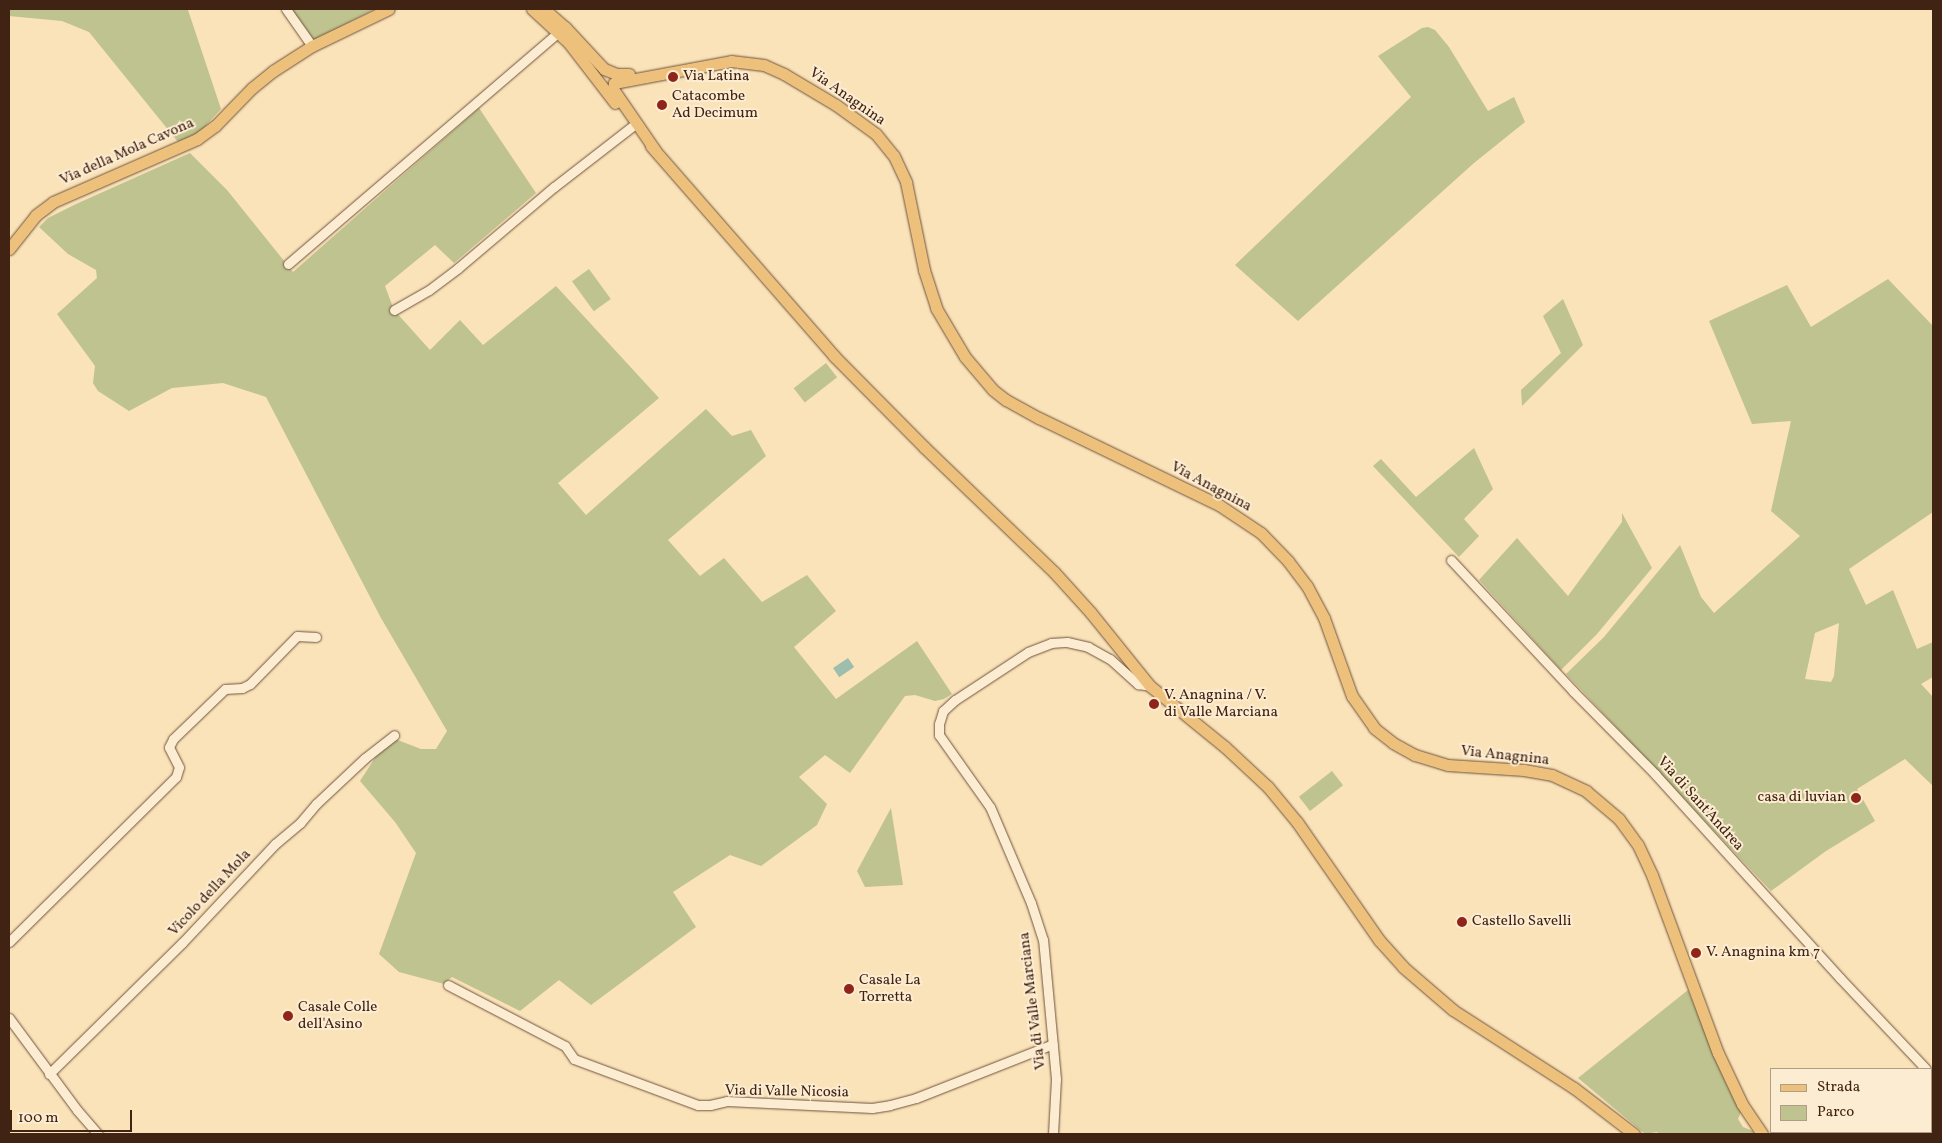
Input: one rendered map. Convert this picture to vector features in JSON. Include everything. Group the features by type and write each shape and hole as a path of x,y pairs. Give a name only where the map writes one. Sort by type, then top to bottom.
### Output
{"main road":[{"name":"Via della Mola Cavona","path":"9,249 32,219 47,206 88,185 197,139 215,126 259,82 312,46 389,9"},
{"name":"Via Anagnina","path":"532,9 559,32 655,150 834,356 924,447 1060,578 1150,686 1225,747 1274,793 1381,942 1415,979 1453,1010 1574,1088 1634,1134"},
{"name":"Via Anagnina","path":"544,9 608,71 623,74 661,74"},
{"name":"Via Anagnina","path":"655,150 613,88 614,83 731,61 764,65 799,82 867,127 888,148 904,176 914,212 926,276 938,312 965,357 993,390 1033,415 1213,501 1260,533 1293,566 1307,586 1324,618 1352,696 1370,723 1389,740 1410,753 1436,762 1460,766 1524,770 1552,775 1586,791 1611,812 1632,837 1649,869 1718,1053 1742,1104 1762,1134"}],"street":[{"path":"286,9 312,46"},
{"path":"288,264 559,32"},
{"path":"394,310 425,292 458,268 554,187 634,125"},
{"name":"Via di Sant'Andrea","path":"1451,560 1573,691 1655,774 1846,985 1925,1068"},
{"path":"9,942 176,777 179,767 169,747 173,739 225,689 242,688 250,684 297,636 316,637"},
{"name":"Via di Valle Marciana","path":"1053,1134 1056,1079 1043,940 1032,903 990,806 939,736 939,724 943,711 955,700 1028,652 1051,643 1066,642 1088,647 1110,659 1138,684 1150,686"},
{"name":"Vicolo della Mola","path":"50,1074 182,943 275,844 300,823 316,804 365,758 394,736"},
{"name":"Via di Valle Nicosia","path":"448,985 565,1046 574,1059 698,1105 710,1105 727,1101 872,1108 890,1105 916,1098 1053,1044"},
{"path":"9,1018 81,1115 98,1134"}],"green space":[{"path":"9,9 191,9 188,10 221,109 200,132 178,142 89,32 62,21 9,16"},
{"path":"291,9 375,9 314,40"},
{"path":"1428,27 1435,30 1449,47 1488,111 1514,97 1525,122 1474,163 1298,321 1235,265 1411,97 1378,56 1422,28"},
{"path":"479,108 536,193 454,263 435,245 385,286 394,310 430,350 460,320 483,345 556,286 659,398 558,483 586,515 706,409 732,436 751,430 766,456 668,540 700,576 724,558 762,602 807,575 836,611 794,647 836,699 917,641 952,694 944,699 935,701 915,695 905,696 850,773 825,755 799,777 827,804 817,825 761,866 730,855 673,892 696,927 591,1005 559,980 520,1011 452,977 444,984 399,972 379,954 416,853 395,822 360,781 382,747 395,739 421,749 436,749 447,731 381,618 266,397 223,383 172,388 129,411 98,391 93,383 95,366 57,314 97,278 96,270 68,254 39,227 48,218 76,204 190,153 227,190 293,272"},
{"path":"589,269 611,299 594,311 572,281"},
{"path":"1888,279 1933,326 1933,512 1849,569 1866,605 1893,590 1917,649 1933,642 1933,677 1921,684 1933,697 1933,786 1905,759 1857,789 1875,821 1826,851 1771,891 1566,674 1604,637 1680,545 1701,597 1714,613 1800,536 1771,511 1791,421 1752,424 1709,321 1787,285 1811,327","holes":["1839,623 1834,676 1831,682 1805,679 1815,633"]},
{"path":"1563,299 1583,345 1522,406 1521,390 1561,353 1543,316"},
{"path":"826,363 837,377 805,402 794,388"},
{"path":"1474,448 1493,489 1464,519 1479,536 1459,557 1373,466 1381,459 1416,497"},
{"path":"1622,513 1652,568 1597,634 1561,670 1479,580 1517,538 1568,596 1622,522"},
{"path":"1332,771 1343,785 1310,811 1299,797"},
{"path":"891,808 903,885 865,887 857,871"},
{"path":"1688,990 1726,1083 1741,1112 1738,1119 1743,1127 1753,1131 1754,1134 1659,1134 1657,1132 1645,1134 1578,1078"}],"shaded area":[{"path":"848,658 854,667 839,677 833,668"}],"place":[{"name":"Via Latina","path":"673,77"},
{"name":"Catacombe Ad Decimum","path":"662,105"},
{"name":"V. Anagnina / V. di Valle Marciana","path":"1154,704"},
{"name":"casa di luvian","path":"1856,798"},
{"name":"Castello Savelli","path":"1462,922"},
{"name":"V. Anagnina km 7","path":"1696,953"},
{"name":"Casale La Torretta","path":"849,989"},
{"name":"Casale Colle dell'Asino","path":"288,1016"}]}
